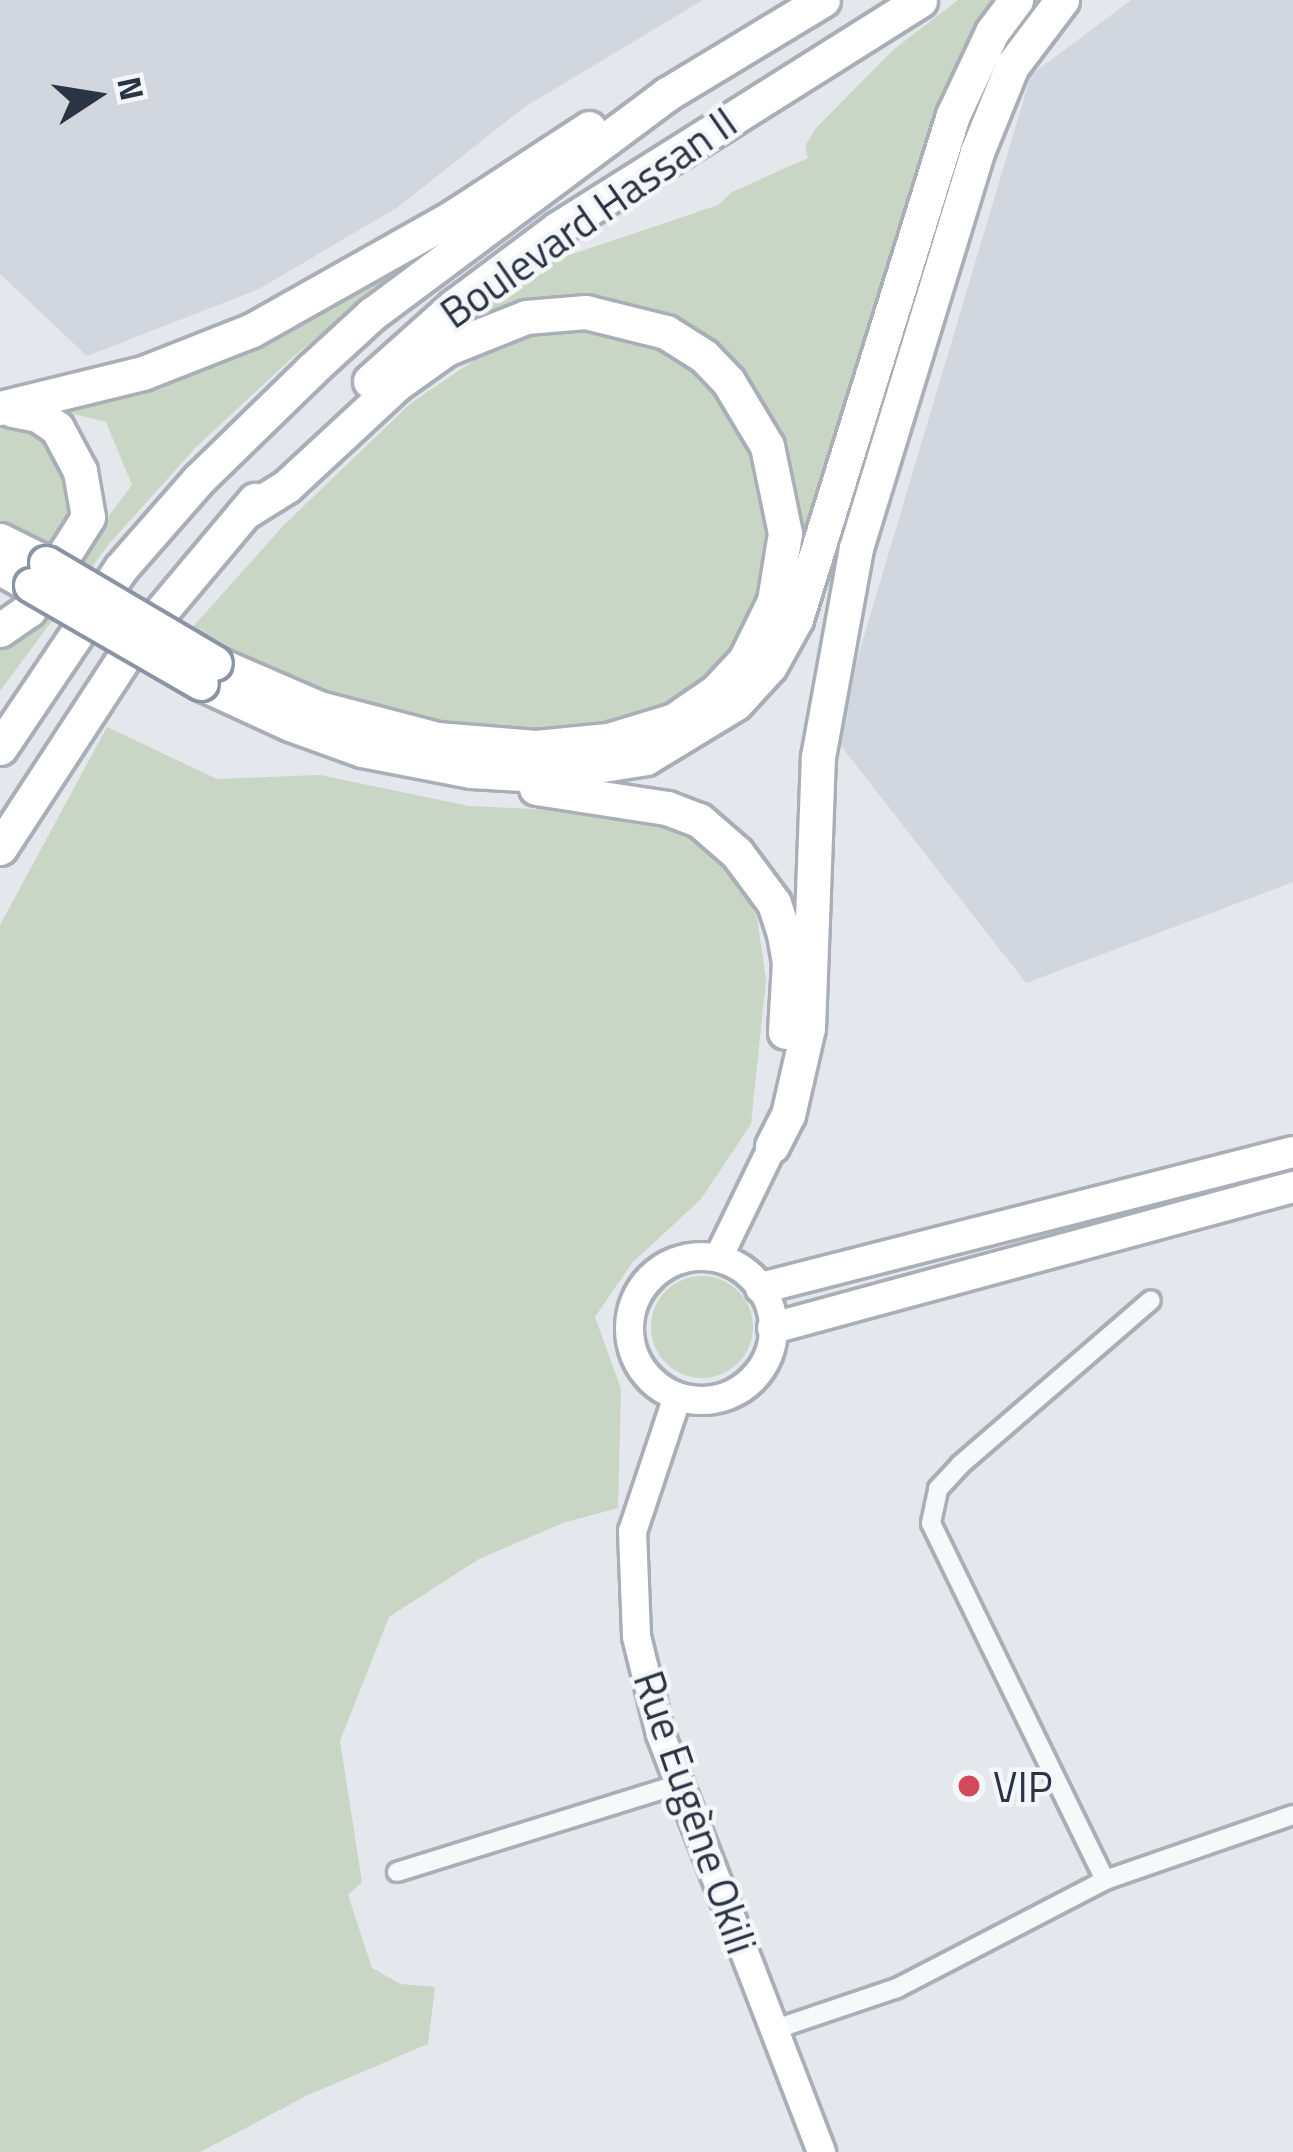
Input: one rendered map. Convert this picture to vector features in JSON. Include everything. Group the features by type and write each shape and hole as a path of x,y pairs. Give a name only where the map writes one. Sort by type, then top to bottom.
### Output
{"highway":[{"name":"Boulevard Hassan II","path":"0,748 94,604 198,480 372,314 667,94 823,0"},
{"name":"Boulevard Hassan II","path":"0,848 143,632 346,403 454,306 557,229 920,0"},
{"path":"471,771 539,775 646,758 720,716 770,666 796,619 820,553 953,115 977,61 1016,0"},
{"path":"772,1146 788,1115 808,1028 816,935 818,757 856,548 997,100 1031,35 1063,0"},
{"path":"0,409 117,380 237,337 454,216 608,117 667,94"},
{"path":"208,673 437,739 536,747 621,737 686,712 746,660 774,601 785,533 767,446 728,381 704,356 666,332 586,312 526,316 446,349 397,384 287,486 244,513"},
{"path":"0,409 38,415 57,428 80,472 88,518 29,610 0,630"},
{"path":"0,540 39,574 331,740 541,789 667,808 699,820 757,875 774,903 789,962 772,1146"},
{"path":"0,568 39,574"}],"main road":[{"path":"718,1257 772,1146"},
{"path":"761,1288 1293,1152"},
{"path":"773,1328 1293,1187"},
{"path":"718,1257 761,1288 773,1328 770,1350 743,1387 722,1397 677,1396 658,1386 633,1350 632,1307 642,1287 675,1260 718,1257"},
{"name":"Rue Eugène Okili","path":"677,1396 641,1491 630,1568 647,1685 679,1784 820,2152"}],"street":[{"path":"1106,1880 931,1523 938,1489 960,1465 1150,1300"},
{"path":"397,1872 679,1784"},
{"path":"773,2030 897,1988 1106,1880 1293,1815"}],"shaded area":[{"path":"0,0 703,0 523,108 398,207 259,289 87,356 0,274"},
{"path":"1131,0 1293,0 1293,882 1026,983 834,737 1031,75"}],"green space":[{"path":"958,0 995,0 972,34 937,111 791,585 799,523 790,464 766,405 731,359 673,319 610,300 540,300 466,320 549,262 718,205 732,192 808,158 805,146 816,128 893,50"},
{"path":"439,242 294,356 195,448 109,544 0,691 0,643 33,617 132,485 106,422 62,411 198,374 291,329"},
{"path":"577,328 653,343 711,379 734,405 779,522 759,623 675,709 596,733 483,734 287,686 190,630 284,525 411,403 485,353 530,336"},
{"path":"0,420 39,424 76,496 63,556 0,525"},
{"path":"107,727 217,779 320,775 469,806 598,812 679,829 716,856 736,880 757,917 766,980 751,1124 701,1199 632,1263 595,1317 621,1389 618,1508 563,1523 479,1559 389,1617 340,1741 362,1882 348,1895 372,1968 401,1984 435,1987 428,2044 308,2095 200,2152 0,2152 0,925"},
{"path":"702,1276 722,1280 738,1291 749,1307 753,1327 749,1347 738,1363 722,1374 702,1378 682,1374 666,1363 655,1347 651,1327 655,1307 666,1291 682,1280"}],"place":[{"name":"VIP","path":"969,1786"}]}
